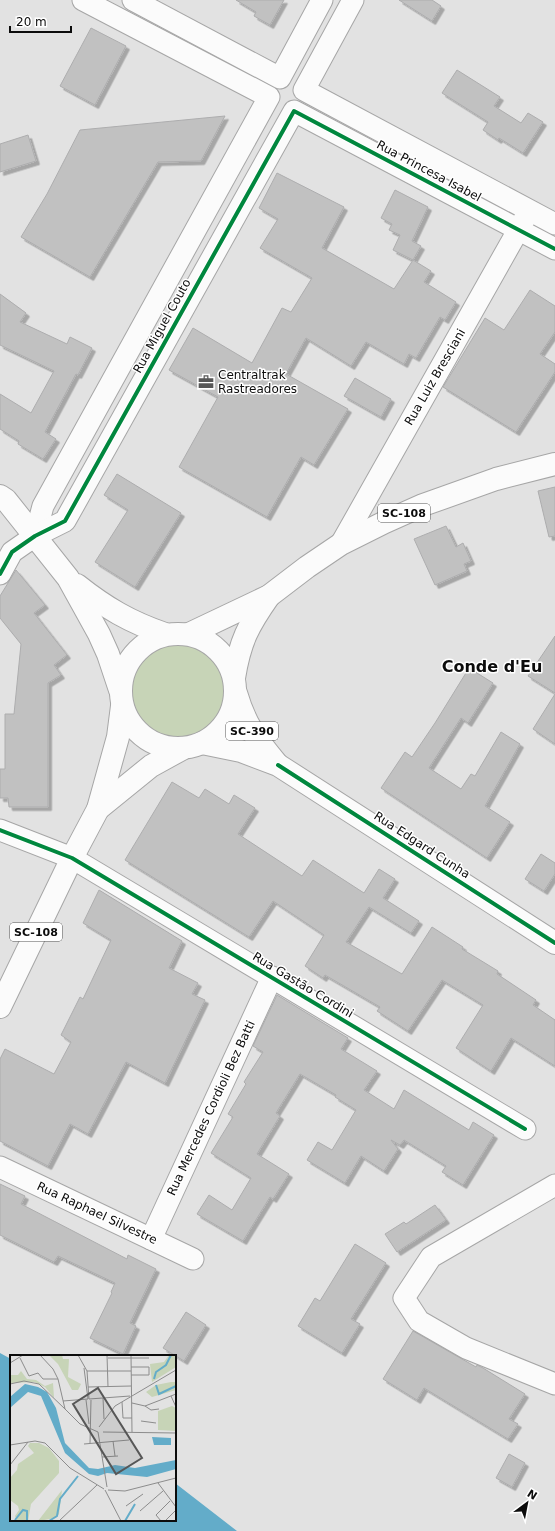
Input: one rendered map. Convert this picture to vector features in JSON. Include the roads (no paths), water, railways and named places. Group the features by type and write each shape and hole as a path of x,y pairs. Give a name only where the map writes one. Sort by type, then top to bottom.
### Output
{"main road":[{"name":"SC-108","path":"189,634 269,596 307,567 341,544 385,522 423,505 496,479 555,464"},
{"path":"2,494 68,578 99,634 108,654 121,698 130,724 144,738 162,747 192,746 215,735 226,723 233,709 235,685 228,662 218,649 205,640 189,634 165,634 147,642 132,654 123,672 121,698"},
{"path":"68,578 98,601 122,616 144,627 165,634"},
{"name":"SC-108","path":"235,685 238,655 243,638 253,619 269,596"},
{"name":"Rua Edgard Cunha","path":"235,685 242,713 253,734 278,765"},
{"name":"SC-108","path":"0,1007 72,858 98,809 118,737 121,698"},
{"name":"SC-108","path":"98,809 151,766 192,746"},
{"name":"Rua Edgard Cunha","path":"192,746 241,750 278,765 555,943"}],"street":[{"path":"83,0 120,8 269,98 274,107 278,110 289,113 298,109 304,100 304,90 302,85 292,77 280,78 133,0"},
{"path":"269,98 271,86 280,78 322,0"},
{"path":"304,90 353,0"},
{"name":"Rua Princesa Isabel","path":"304,90 555,224"},
{"name":"Rua Miguel Couto","path":"35,536 43,506 269,98"},
{"name":"Rua Princesa Isabel","path":"294,111 555,249"},
{"name":"Rua Miguel Couto","path":"35,536 65,520 294,111"},
{"path":"221,184 246,198"},
{"name":"Rua Luiz Bresciani","path":"341,544 530,210"},
{"path":"170,277 192,292"},
{"path":"0,574 12,552 35,536"},
{"name":"Rua Gastão Cordini","path":"0,830 72,858 524,1129"},
{"name":"Rua Mercedes Cordioli Bez Batti","path":"151,1239 272,978"},
{"name":"Rua Raphael Silvestre","path":"0,1167 193,1259"},
{"path":"555,1185 431,1257 404,1298 419,1321 425,1325 466,1348 555,1384"}],"water":[{"path":"0,1353 10,1358 10,1521 176,1521 176,1484 237,1531 0,1531"}],"place":[{"name":"Centraltrak Rastreadores","path":"206,382"}],"district":[{"name":"Conde d'Eu","path":"492,666"}]}
